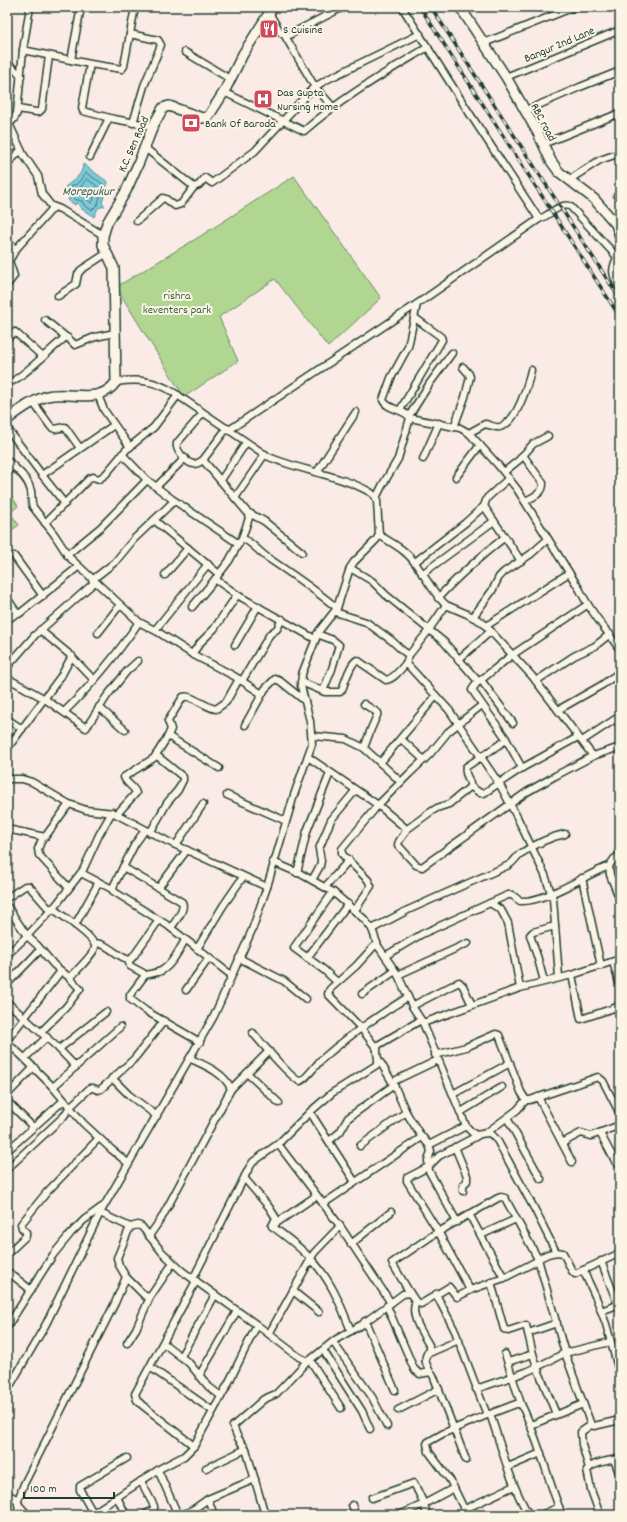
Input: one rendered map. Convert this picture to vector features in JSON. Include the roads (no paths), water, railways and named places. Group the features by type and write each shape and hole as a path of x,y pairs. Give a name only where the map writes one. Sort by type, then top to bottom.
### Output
{"street":[{"path":"30,7 23,50 18,109 16,117 8,123 21,150 38,176 44,196 52,206 60,208 103,235 103,245 114,268 116,382"},
{"path":"71,60 81,7"},
{"path":"23,50 122,69 124,66 135,7"},
{"path":"285,36 343,7"},
{"path":"402,7 539,219"},
{"name":"RBC road","path":"460,7 526,111 551,161 559,172 616,218 616,224 620,236"},
{"path":"484,43 574,7"},
{"path":"271,10 280,33 285,36 315,86 333,107"},
{"name":"K.C. Sen Road","path":"103,235 107,223 126,191 161,110 167,106 202,118 207,118 224,92 243,54 271,10"},
{"name":"Bangur 2nd Lane","path":"506,78 620,30"},
{"path":"130,34 161,42 144,86 133,123"},
{"path":"137,221 162,198 166,199 175,206 179,206 194,187 199,186 205,178 213,183 249,157 315,86 420,34"},
{"path":"224,92 304,131 315,120 333,107 428,47"},
{"path":"185,52 230,79"},
{"path":"18,109 39,112 42,108 49,56"},
{"path":"7,62 21,76"},
{"path":"90,64 82,110 85,113 153,126"},
{"path":"526,111 580,86 620,71"},
{"path":"543,144 620,113"},
{"path":"90,158 109,118"},
{"path":"145,148 194,187"},
{"path":"7,164 21,150"},
{"path":"569,180 600,160 620,153"},
{"path":"7,285 14,276 9,260 16,249 52,209 52,206"},
{"path":"203,413 177,445 178,450 193,464 198,464 203,460 228,429 417,304 560,206 570,206 619,257 614,267 616,278 620,286"},
{"path":"7,242 16,249"},
{"path":"58,296 76,284 78,274 81,270 107,253"},
{"path":"417,304 408,347 391,378 383,400 385,404 400,410 410,417 454,426 469,433 509,478 525,501 587,605 610,634 620,650"},
{"path":"400,410 442,340 441,337 415,318"},
{"path":"45,320 75,345 94,337 115,332"},
{"path":"7,338 15,332 43,356"},
{"path":"7,383 11,383 28,371 66,337"},
{"path":"376,498 398,459 410,417 430,384 452,353"},
{"path":"454,426 465,397 470,377 463,367"},
{"path":"469,433 485,424 498,427 507,422 523,399 531,370"},
{"path":"7,420 33,402 48,396 58,394 98,395 109,389 116,382 134,380 147,381 164,387 178,395 246,443 265,454 280,461 317,472 370,492 378,501 379,534 376,540 350,568 336,610 316,636 302,674 301,682 313,736 312,744 252,930 214,1016 191,1059 100,1213 46,1324 7,1389"},
{"path":"98,395 104,410 130,447"},
{"path":"45,523 91,477 99,479 102,478 122,454 154,427 178,395"},
{"path":"33,402 51,427 65,427 80,448"},
{"path":"317,472 356,412"},
{"path":"423,459 439,423"},
{"path":"42,475 114,425"},
{"path":"7,428 65,504"},
{"path":"504,472 533,444 548,436"},
{"path":"221,480 246,443"},
{"path":"456,477 480,445"},
{"path":"122,454 147,480 174,501 239,544"},
{"path":"235,498 265,454"},
{"path":"523,455 544,486 539,493 525,501"},
{"path":"156,487 185,458"},
{"path":"7,460 29,485 31,492 31,503 36,512 67,555 78,567 139,622 262,694"},
{"path":"203,460 247,512 264,521 302,552"},
{"path":"7,472 13,466"},
{"path":"415,562 465,523 484,506 487,498 509,478"},
{"path":"67,555 101,527 147,480"},
{"path":"7,667 40,630 115,562 134,539 174,501"},
{"path":"484,506 521,561"},
{"path":"192,606 217,577 239,544 249,518 247,512"},
{"path":"154,520 208,564 217,577 237,595 316,636 333,640 339,645 332,669 323,691"},
{"path":"422,574 494,521"},
{"path":"379,534 403,550 415,562 438,598 446,605 482,622 491,631 536,681 593,756"},
{"path":"438,598 470,565 505,537"},
{"path":"242,538 255,544 256,549 306,583 336,610 366,622 391,640 403,652 409,655"},
{"path":"473,617 492,591 499,577 548,539"},
{"path":"165,575 188,548"},
{"path":"14,556 42,596"},
{"path":"155,630 208,564"},
{"path":"7,620 17,613 20,614 78,567"},
{"path":"350,568 372,581 386,595 444,642 513,723"},
{"path":"486,626 569,573"},
{"path":"192,654 214,629 237,595"},
{"path":"7,598 17,613"},
{"path":"98,633 120,605"},
{"path":"301,682 323,691 334,693 340,692 354,662 357,660 386,680 389,679 394,676 406,663 409,655 429,630 446,605"},
{"path":"522,768 506,740 472,690 479,682 512,655 587,605"},
{"path":"235,645 258,606"},
{"path":"7,955 27,936 81,873 99,835 114,813 136,793 124,777 156,755 171,730 168,722 183,697 188,696 208,706 216,708 226,702 270,634 277,629 282,619"},
{"path":"64,712 94,680 119,650 139,622"},
{"path":"40,630 72,656 94,680"},
{"path":"458,660 491,631"},
{"path":"536,681 574,656 595,646 610,634"},
{"path":"7,749 45,699 61,676 72,656"},
{"path":"7,678 45,699 86,728 99,707 124,675 138,661"},
{"path":"406,663 449,710 499,782 532,847 553,899 559,977"},
{"path":"558,710 602,685 620,672"},
{"path":"245,725 262,694 271,681 276,679 305,701"},
{"path":"380,763 436,696"},
{"path":"364,704 378,713 364,748"},
{"path":"355,910 371,886 368,880 342,854 342,850 378,805 430,754 448,732 482,705"},
{"path":"99,707 125,730"},
{"path":"506,740 465,768 470,786 482,793 522,768 580,739 620,716"},
{"path":"7,719 22,729"},
{"path":"168,736 219,768"},
{"path":"313,736 346,739 364,748 401,782"},
{"path":"401,739 424,760"},
{"path":"470,786 449,804 437,808 406,830 398,845 418,867 422,867 527,792 593,756 620,747"},
{"path":"112,889 123,867 167,803 178,790 183,780 183,777 156,755"},
{"path":"308,757 341,779 355,791 378,805 406,830"},
{"path":"298,873 307,830 330,773"},
{"path":"7,779 22,779 32,782 69,804 86,810 114,813 176,845 267,887"},
{"path":"312,880 320,866 321,861 319,849 331,820 355,791"},
{"path":"227,795 286,821"},
{"path":"7,829 43,837 48,835 69,804"},
{"path":"176,845 203,804"},
{"path":"372,928 408,910 509,865 518,856 532,847 550,838 565,834"},
{"path":"43,837 38,849 39,855 69,888"},
{"path":"159,887 187,850"},
{"path":"385,956 422,934 508,895 512,895 520,901 523,901 551,893 608,866 620,855"},
{"path":"325,888 348,860"},
{"path":"273,862 298,873 333,892 355,910 372,928 377,943 397,973 412,1006 422,1021 466,1126 473,1134 477,1136"},
{"path":"608,866 620,900"},
{"path":"123,867 179,898 184,904 171,928"},
{"path":"81,873 112,889 114,893 171,928 231,975"},
{"path":"197,949 243,876"},
{"path":"582,878 601,966"},
{"path":"75,925 99,882"},
{"path":"7,898 25,886 29,886 51,909 75,925 94,943 104,944 128,960 130,966 145,975"},
{"path":"333,892 294,948 324,970 337,982"},
{"path":"490,903 501,910 508,923 520,988"},
{"path":"307,958 348,904"},
{"path":"7,906 27,936 79,987 80,991 41,1032"},
{"path":"128,960 132,958 159,920"},
{"path":"544,981 530,935 533,932 555,926"},
{"path":"185,940 173,959 165,968 162,971 145,975 129,998 146,1011 200,1042"},
{"path":"70,978 94,950 94,943"},
{"path":"377,943 356,966 330,989 328,994 361,1028 377,1049 379,1060 393,1084 406,1112 422,1137 429,1144 431,1151 428,1167 429,1172 457,1222"},
{"path":"362,994 397,973 468,943"},
{"path":"7,984 40,950"},
{"path":"186,990 209,958"},
{"path":"239,958 284,981 306,999"},
{"path":"377,1049 378,1045 422,1021 520,988 559,977 572,975 620,960"},
{"path":"613,962 620,986"},
{"path":"61,971 7,1041 34,1067 98,1139 129,1164"},
{"path":"572,975 581,1019 619,1005 620,1016"},
{"path":"412,1006 458,982 463,986 472,1005"},
{"path":"253,1033 288,1073 297,1081 300,1081 305,1079 317,1064 344,1040 378,1015 408,997"},
{"path":"7,1002 41,1032 76,1067"},
{"path":"59,1049 106,1012"},
{"path":"7,1169 64,1116 69,1108 90,1088 99,1090 134,1059 164,1021"},
{"path":"53,1088 120,1027"},
{"path":"329,1141 340,1132 348,1118 393,1084 437,1058 496,1034 501,1037 521,1092 526,1100"},
{"path":"25,1058 46,1037"},
{"path":"149,1236 161,1219 231,1088 269,1051"},
{"path":"191,1059 218,1074 231,1088"},
{"path":"194,1446 142,1404 135,1397 136,1391 163,1343 253,1162 278,1144 310,1112 332,1093 373,1068 378,1064 379,1060"},
{"path":"453,1094 510,1063"},
{"path":"7,1095 34,1067"},
{"path":"247,1073 279,1103"},
{"path":"470,1290 439,1233 407,1181 407,1178 428,1167 435,1159 455,1147 486,1133 507,1118 526,1100 598,1077 603,1081 620,1114"},
{"path":"112,1078 129,1095 157,1116"},
{"path":"461,1112 502,1086"},
{"path":"538,1097 572,1162"},
{"path":"7,1151 63,1100"},
{"path":"7,1101 33,1127"},
{"path":"310,1112 355,1182"},
{"path":"360,1146 406,1112"},
{"path":"507,1118 541,1180"},
{"path":"562,1143 580,1133 591,1136 620,1125"},
{"path":"429,1144 466,1126"},
{"path":"486,1133 490,1133 497,1140 556,1252"},
{"path":"600,1133 616,1163 620,1163"},
{"path":"322,1204 422,1137"},
{"path":"7,1254 26,1236 26,1232 22,1228 21,1224 47,1192 98,1139"},
{"path":"278,1144 340,1226 389,1304 414,1369 420,1374 430,1372"},
{"path":"455,1147 468,1179 463,1185 463,1190"},
{"path":"245,1176 245,1179 269,1206 276,1218 272,1226"},
{"path":"272,1226 316,1196"},
{"path":"591,1425 565,1353 538,1259 505,1198 501,1197 469,1214 439,1233 433,1235 392,1263 416,1302 421,1304 450,1287 457,1297 470,1290 504,1278 538,1259 556,1252 563,1253 575,1274 620,1253"},
{"path":"7,1327 53,1255 84,1220 104,1206"},
{"path":"351,1244 391,1212"},
{"path":"100,1213 130,1228"},
{"path":"469,1214 504,1278"},
{"path":"481,1236 516,1218"},
{"path":"150,1297 145,1296 126,1277 118,1265 117,1258 130,1228 138,1225 145,1230 182,1271 299,1357 308,1360 341,1408"},
{"path":"272,1226 310,1258 324,1275 339,1301 352,1331"},
{"path":"269,1334 310,1258 316,1249 340,1226"},
{"path":"601,1261 619,1304 601,1311"},
{"path":"127,1343 136,1329 150,1297 173,1262"},
{"path":"583,1270 601,1311 610,1342 618,1361 620,1375"},
{"path":"7,1271 31,1290"},
{"path":"19,1515 18,1502 24,1484 115,1303 126,1277"},
{"path":"491,1282 504,1329 508,1331 526,1325 532,1354 556,1414"},
{"path":"293,1291 319,1312"},
{"path":"255,1515 265,1513 246,1449 238,1438 233,1426 264,1399 276,1394 308,1360 404,1294 410,1293"},
{"path":"436,1294 458,1340 521,1503 529,1515"},
{"path":"181,1356 215,1295"},
{"path":"416,1302 414,1307 414,1315 429,1345 425,1362 439,1389 466,1460"},
{"path":"198,1376 237,1311"},
{"path":"365,1321 396,1390"},
{"path":"528,1333 557,1323"},
{"path":"127,1458 80,1486 80,1490 92,1514 158,1470 184,1456 194,1446 257,1325"},
{"path":"426,1355 458,1340"},
{"path":"333,1342 372,1397 387,1426"},
{"path":"476,1389 537,1367 565,1353 610,1342"},
{"path":"163,1343 181,1356 196,1371 198,1376 221,1396"},
{"path":"323,1350 362,1411 370,1429"},
{"path":"505,1354 521,1404 531,1425 562,1515"},
{"path":"508,1362 532,1354"},
{"path":"150,1367 213,1411"},
{"path":"398,1410 439,1389"},
{"path":"514,1486 466,1512 454,1488 427,1446 428,1442 454,1429 516,1404 521,1404"},
{"path":"531,1425 583,1404"},
{"path":"600,1515 588,1477 588,1468 582,1445 581,1432 591,1425 594,1426 620,1420"},
{"path":"206,1468 246,1449"},
{"path":"508,1467 541,1453"},
{"path":"588,1468 617,1459 620,1475"},
{"path":"158,1470 178,1515"},
{"path":"183,1515 194,1510 208,1499 255,1479"},
{"path":"141,1481 154,1506 154,1509 144,1515"},
{"path":"372,1498 414,1483 424,1504 427,1515"},
{"path":"398,1515 424,1504 454,1488"},
{"path":"7,1494 18,1502 28,1515"},
{"path":"117,1497 126,1515"},
{"path":"208,1499 214,1515"},
{"path":"352,1505 356,1515"},
{"path":"541,1515 559,1506"}],"water":[{"name":"Morepukur","path":"83,164 108,182 102,203 105,206 98,208 94,217 80,208 80,205 77,203 75,205 68,200 70,195 62,190 78,176 81,172"}],"railway":[{"path":"420,7 620,317"},
{"path":"431,7 620,299"}],"place":[{"name":"S Cuisine","path":"269,29"},
{"name":"Das Gupta Nursing Home","path":"263,99"},
{"name":"Bank Of Baroda","path":"191,123"}],"park label":[{"name":"rishra keventers park","path":"177,302"}]}
